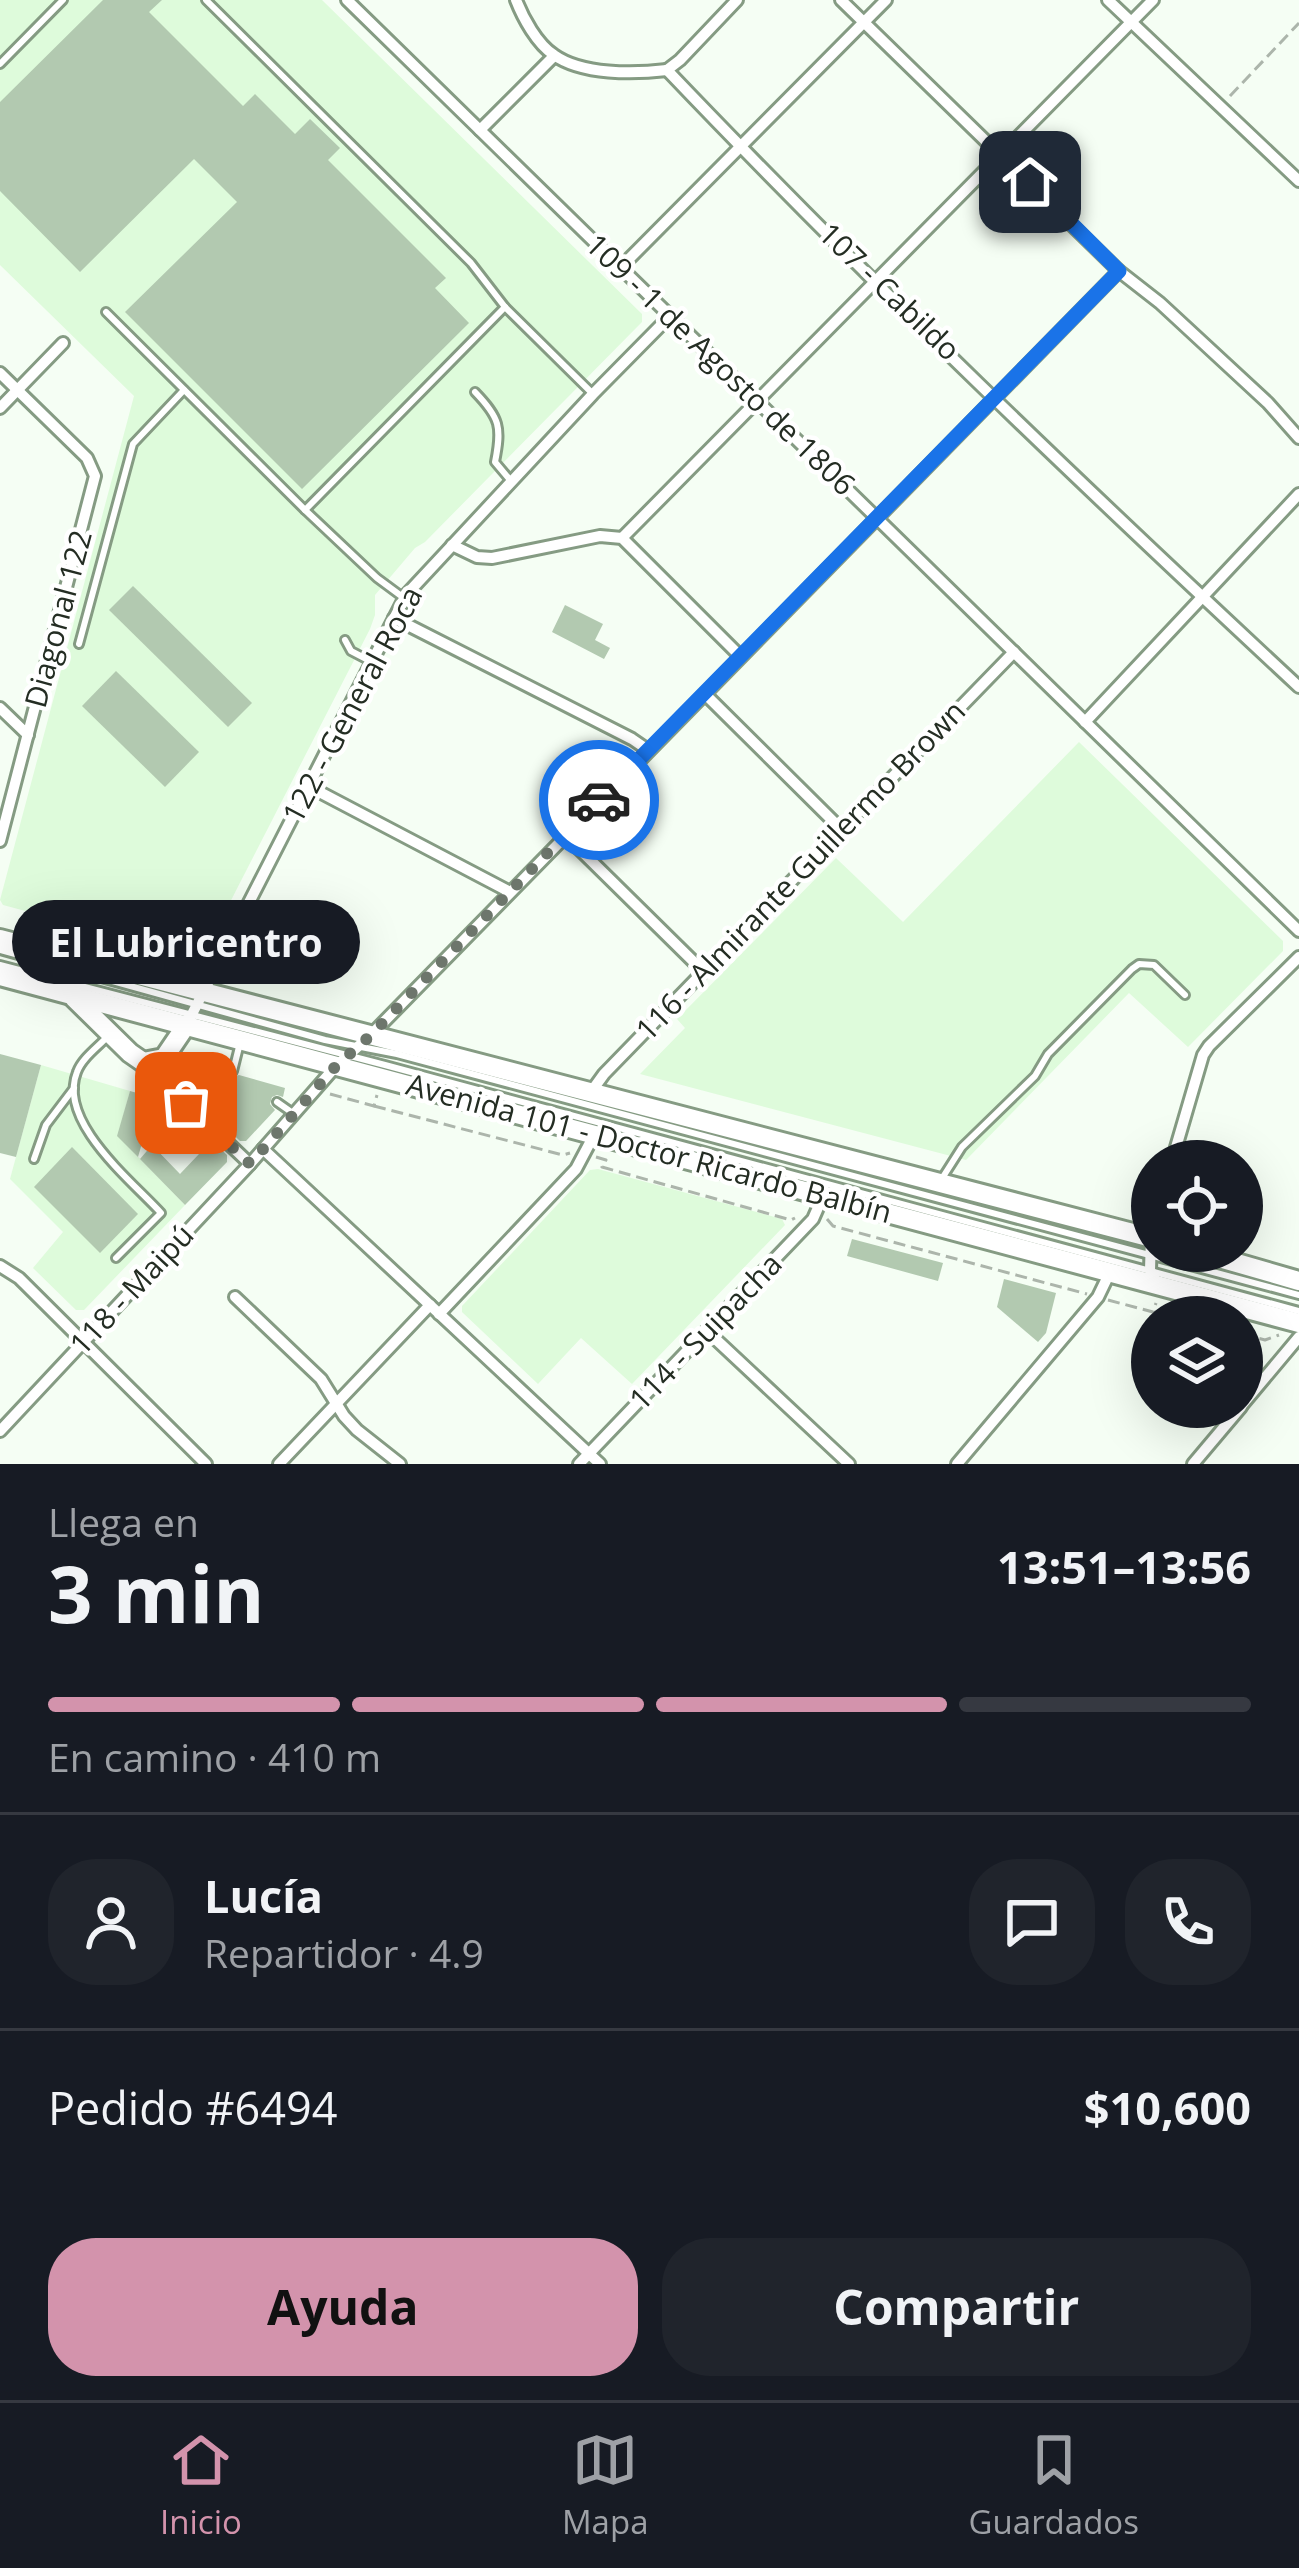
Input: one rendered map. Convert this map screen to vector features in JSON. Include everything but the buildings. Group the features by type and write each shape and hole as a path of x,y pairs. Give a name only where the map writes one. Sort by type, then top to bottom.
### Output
{"main road":[{"name":"Avenida 101 - Doctor Ricardo Balbín","path":"0,939 195,1008 241,1039 341,1061 594,1135 1111,1270 1131,1264"},
{"name":"Avenida 101 - Doctor Ricardo Balbín","path":"0,976 70,995 195,1008 364,1041 591,1092 939,1183 1131,1250"},
{"path":"70,995 143,1062 164,1058 195,1008"},
{"path":"1263,1271 1299,1281"},
{"name":"Avenida 101 - Doctor Ricardo Balbín","path":"1184,1272 1299,1323"}],"street":[{"name":"109 - 1 de Agosto de 1806","path":"347,0 1299,932"},
{"path":"516,0 554,56 581,66 640,74 667,70 737,0"},
{"path":"841,0 1119,271 1268,403 1299,438"},
{"path":"620,268 886,0"},
{"path":"1108,0 1299,181"},
{"path":"622,538 1153,0"},
{"path":"480,130 554,56"},
{"name":"107 - Cabildo","path":"667,70 996,398 1299,687"},
{"name":"118 - Maipú","path":"0,1431 341,1061 1119,271"},
{"name":"122 - General Roca","path":"195,1008 404,598 669,317"},
{"path":"0,408 63,343"},
{"path":"0,374 17,391"},
{"name":"Diagonal 122","path":"0,841 94,486 93,467 17,391"},
{"path":"1084,722 1299,494"},
{"path":"452,545 477,557 492,558 600,536 622,538 740,656"},
{"path":"394,618 648,750"},
{"name":"116 - Almirante Guillermo Brown","path":"591,1092 604,1073 1014,652"},
{"path":"705,694 842,830"},
{"path":"0,708 28,735"},
{"path":"310,787 510,892"},
{"path":"566,835 703,971"},
{"path":"1178,1140 1203,1055 1299,957"},
{"path":"143,1062 250,1164"},
{"path":"279,1464 576,1169 594,1135"},
{"path":"263,1149 600,1464"},
{"name":"114 - Suipacha","path":"579,1464 815,1216 824,1194"},
{"path":"0,1266 19,1278 206,1464"},
{"path":"957,1464 1098,1297 1111,1270"},
{"path":"235,1297 321,1379 357,1430 400,1464"},
{"path":"708,1332 849,1464"},
{"path":"1263,1380 1299,1337"},
{"path":"1193,1464 1223,1428"}],"lane":[{"path":"0,64 63,0"},
{"path":"206,0 471,263 505,307 593,394"},
{"path":"305,510 505,307"},
{"path":"106,312 305,510 404,598"},
{"path":"79,644 134,444 184,390"},
{"path":"475,392 494,412 499,428 495,462 511,482"},
{"path":"345,640 351,651 372,662"},
{"path":"0,950 195,1008 341,1061 1131,1253"},
{"path":"939,1183 962,1147 1132,969 1139,964 1154,965 1185,995"},
{"path":"0,965 195,1008"},
{"path":"111,1033 76,1073 77,1111 90,1138 161,1213 116,1258"},
{"path":"233,1071 241,1039"},
{"path":"364,1041 397,1054 1131,1252"},
{"path":"34,1160 46,1125 74,1088"},
{"path":"277,1102 294,1114"},
{"path":"1192,1272 1299,1311"},
{"path":"1208,1272 1299,1295"}],"path":[{"path":"1219,106 1299,23"},
{"path":"374,1106 563,1155 574,1151 606,1160 602,1167 791,1220 805,1213 829,1220 833,1226 1131,1306"},
{"path":"1263,1340 1279,1335"}],"shaded area":[{"path":"0,0 322,0 642,314 642,322 415,548 375,595 370,629 203,955 197,957 3,905 0,900 134,396 0,265"},
{"path":"1079,742 1283,941 1283,951 1188,1047 1129,993 966,1160 640,1074 685,1028 677,1019 836,858 903,922"},
{"path":"41,1065 130,1091 118,1136 185,1205 84,1310 76,1310 33,1268 63,1232 10,1179"},
{"path":"590,1170 782,1219 785,1225 632,1384 581,1338 538,1384 462,1312 462,1306"}],"way so far":[{"path":"186,1103 250,1164 336,1066 599,800"}],"place":[{"name":"El Lubricentro","path":"186,1103"}],"route":[{"path":"599,800 1119,271 1030,182"}]}
